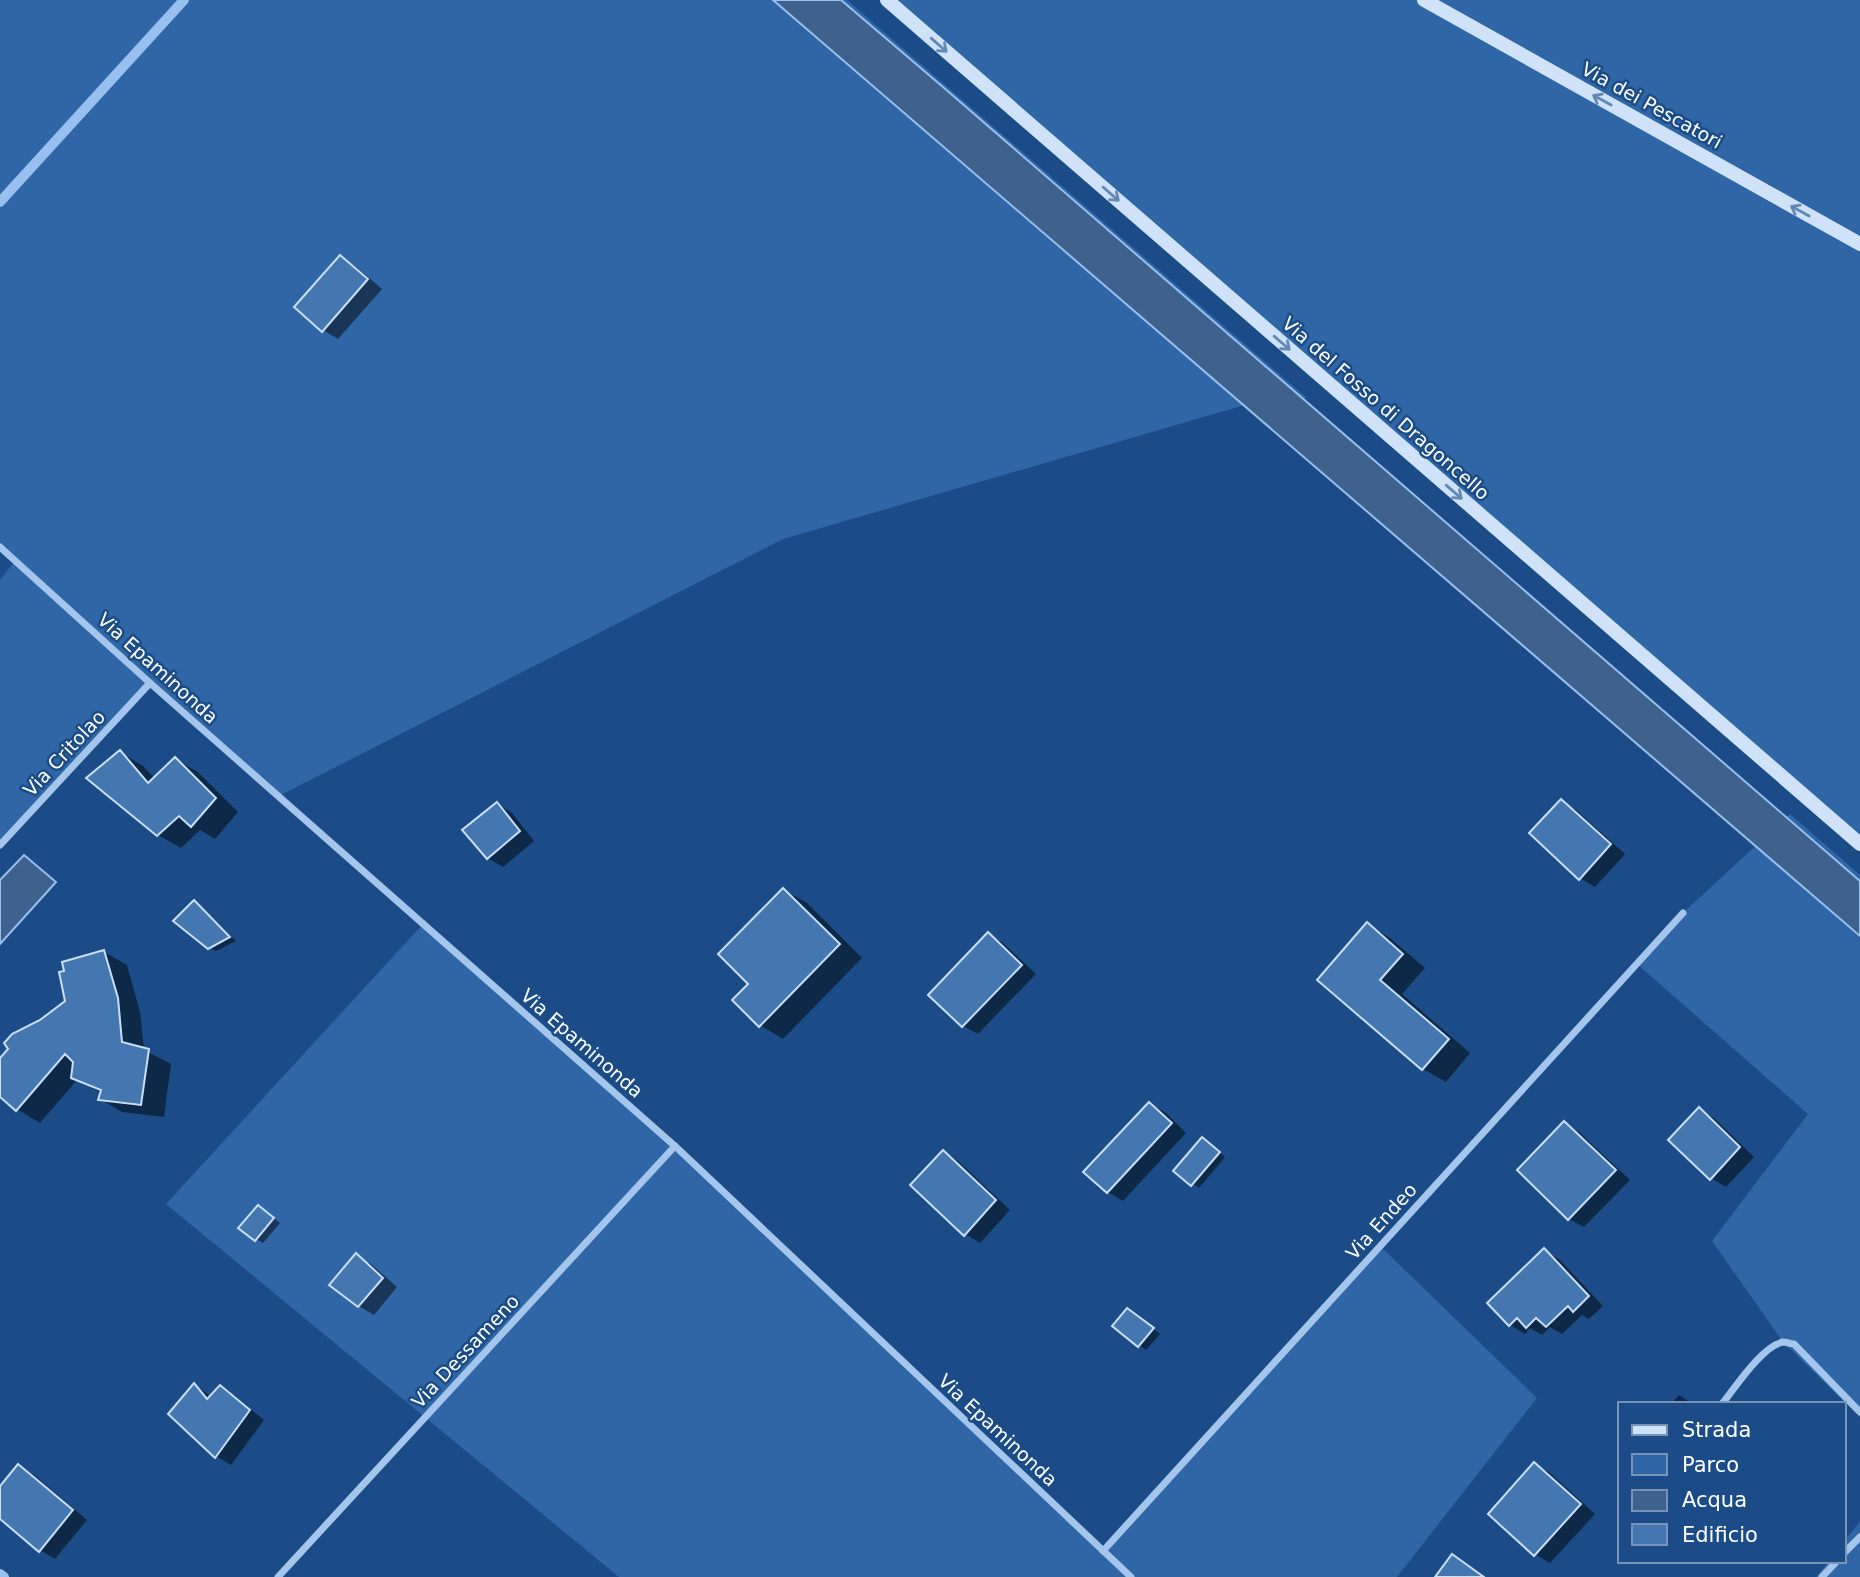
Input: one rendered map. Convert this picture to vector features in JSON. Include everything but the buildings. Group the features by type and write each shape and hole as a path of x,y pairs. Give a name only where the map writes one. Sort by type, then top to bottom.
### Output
{"street":[{"name":"Via del Fosso di Dragoncello","path":"887,0 1860,844"},
{"name":"Via dei Pescatori","path":"1424,0 1860,244"},
{"name":"Via Epaminonda","path":"0,547 150,683 675,1146 1132,1577"},
{"name":"Via Critolao","path":"0,845 150,683"},
{"name":"Via Endeo","path":"1103,1550 1683,913"},
{"name":"Via Dessameno","path":"278,1577 675,1146"},
{"path":"1724,1402 1759,1359 1770,1348 1783,1342 1794,1344 1860,1412"},
{"path":"1846,1551 1860,1537"},
{"path":"1822,1577 1835,1563"}],"green space":[{"path":"0,0 847,0 1307,398 1262,400 783,539 279,796 150,683 0,845 0,580 15,561 0,546"},
{"path":"887,0 1860,0 1860,841"},
{"path":"1790,814 1860,875 1860,1417 1783,1342 1712,1241 1808,1114 1637,964 1683,913"},
{"path":"423,924 675,1146 1103,1550 1380,1246 1537,1398 1397,1577 619,1577 166,1204"},
{"path":"1860,1522 1860,1577 1816,1577 1827,1563 1846,1563 1846,1539"}],"water":[{"path":"773,0 841,0 943,87 1860,881 1860,936"},
{"path":"24,855 56,882 0,944 0,880"}],"waterway":[{"path":"0,202 184,0"},
{"path":"0,1574 4,1577"}]}
